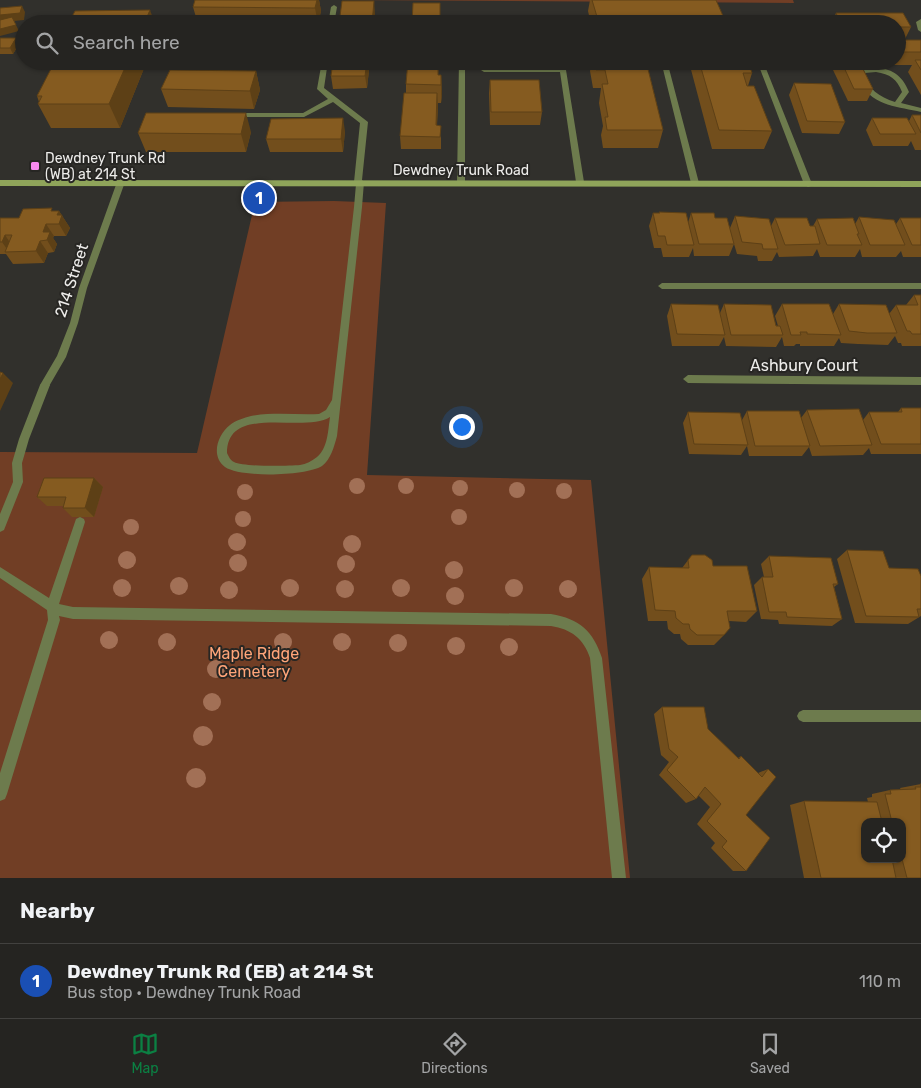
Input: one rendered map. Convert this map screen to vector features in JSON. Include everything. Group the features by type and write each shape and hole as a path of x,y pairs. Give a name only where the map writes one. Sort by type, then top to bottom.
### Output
{"main road":[{"name":"Dewdney Trunk Road","path":"0,183 580,182 921,184"}],"street":[{"path":"333,15 334,7"},
{"path":"921,21 919,22 921,30"},
{"path":"323,70 320,89 364,122 336,401 330,445 328,452 320,462 306,468 294,470 237,468 225,461 222,455 223,441 228,433 241,423 260,420 321,418 329,413 336,401"},
{"path":"461,182 462,70"},
{"path":"484,70 563,70 580,182"},
{"path":"666,70 695,183"},
{"path":"764,70 808,184"},
{"path":"868,70 861,71 863,83 882,102 921,110"},
{"path":"880,70 894,73 903,83 906,92 897,104"},
{"path":"228,115 304,115 333,99"},
{"name":"214 Street","path":"0,527 18,482 17,463 24,440 46,386 64,349 83,288 122,182"},
{"path":"662,286 921,286"},
{"name":"Ashbury Court","path":"688,379 921,381"},
{"path":"0,794 54,620 52,607 80,522"},
{"path":"0,572 52,607 73,613 551,620 560,621 575,627 588,638 596,658 619,878"},
{"path":"803,716 921,716"}],"green space":[{"path":"342,0 793,0 794,3"},
{"name":"Maple Ridge Cemetery","path":"334,201 386,203 367,475 591,480 630,878 0,878 0,452 197,453 255,202"}],"building":[{"path":"195,0 317,0 315,8 193,7"},
{"path":"592,0 716,0 723,15 596,15"},
{"path":"342,1 374,1 373,15 340,15"},
{"path":"413,3 440,3 440,15 412,15"},
{"path":"22,6 20,13 0,15 0,8"},
{"path":"150,10 148,15 73,15 75,11"},
{"path":"836,13 903,13 904,15 837,15"},
{"path":"12,17 15,25 0,29 0,20"},
{"path":"906,18 911,27 906,27"},
{"path":"0,38 15,38 10,48 0,48"},
{"path":"906,40 921,40 921,52 906,52"},
{"path":"915,60 921,60 921,70"},
{"path":"50,70 124,70 109,104 38,104 42,96 37,96"},
{"path":"170,70 256,71 250,91 161,89"},
{"path":"332,70 366,70 365,76 331,76"},
{"path":"407,70 438,70 438,75 441,75 441,85 406,84"},
{"path":"605,70 648,70 663,130 607,130 605,117 608,117 602,84 608,84"},
{"path":"702,70 751,70 752,73 743,73 747,86 754,86 772,131 719,130"},
{"path":"845,70 864,70 873,89 854,89"},
{"path":"490,80 539,80 542,112 491,112"},
{"path":"794,83 831,84 845,122 807,121"},
{"path":"404,93 437,93 436,125 441,126 440,137 400,136"},
{"path":"146,113 246,113 241,134 138,133"},
{"path":"912,115 921,115 921,133"},
{"path":"343,118 341,139 266,139 271,119"},
{"path":"872,118 907,118 916,134 880,134"},
{"path":"52,208 51,211 59,211 57,215 62,215 59,224 46,224 43,232 50,232 47,240 40,241 36,251 5,252 12,235 5,235 2,242 0,242 0,218 19,218 23,209"},
{"path":"653,213 686,213 694,245 667,245 665,236 658,236"},
{"path":"691,213 714,213 715,218 727,218 734,244 699,244"},
{"path":"735,216 769,219 778,249 763,249 762,244 742,242"},
{"path":"859,217 894,220 905,245 870,245"},
{"path":"775,218 807,218 810,226 815,226 820,244 785,245"},
{"path":"853,218 862,245 827,245 817,219"},
{"path":"900,218 921,218 921,245 912,245"},
{"path":"914,295 921,295 921,334 912,334 910,331 907,331 896,305 918,305"},
{"path":"671,304 718,305 725,335 677,334"},
{"path":"724,304 771,305 776,326 780,326 783,335 731,335"},
{"path":"782,304 829,304 841,335 800,332 801,335 791,335"},
{"path":"839,304 886,305 897,333 849,331"},
{"path":"901,408 921,408 921,444 881,444 869,412 902,412"},
{"path":"859,409 872,445 820,446 807,410"},
{"path":"747,411 799,411 810,446 755,446"},
{"path":"688,412 740,413 748,445 694,444"},
{"path":"44,478 94,478 85,508 63,508 66,497 37,497"},
{"path":"847,550 883,551 889,568 918,569 921,576 921,609 917,609 919,617 866,616"},
{"path":"692,555 705,555 712,560 713,566 747,566 757,611 727,611 730,628 724,635 697,635 690,629 689,624 683,624 676,618 675,611 655,610 649,567 689,568 688,560"},
{"path":"769,556 831,558 838,584 833,584 842,619 787,617 786,612 769,612 762,577 773,577"},
{"path":"662,707 704,707 708,729 739,759 741,756 762,777 768,769 776,777 746,815 770,838 746,871 722,847 727,841 707,821 721,804 705,787 696,799 667,770 678,757 669,749"},
{"path":"915,787 921,787 921,878 907,878 903,863 906,863 906,818 891,818 885,794 891,794 890,790 916,789"},
{"path":"804,801 877,802 881,818 861,818 861,863 893,863 896,878 821,878"}],"place":[{"name":"Dewdney Trunk Rd (WB) at 214 St","path":"35,166"},
{"name":"Dewdney Trunk Rd (EB) at 214 St","path":"259,198"}]}
